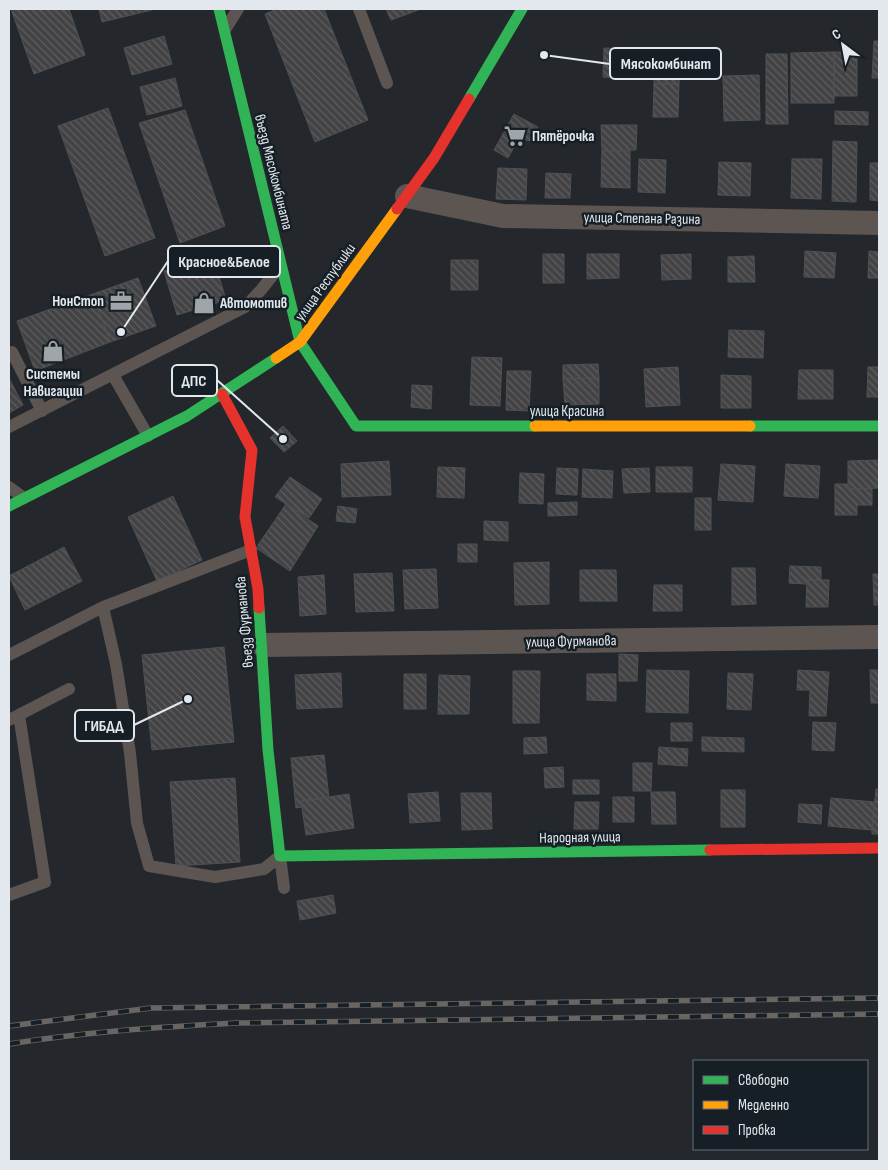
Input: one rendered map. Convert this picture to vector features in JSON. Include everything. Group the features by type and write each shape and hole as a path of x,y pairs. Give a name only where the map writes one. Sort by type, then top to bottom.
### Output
{"street":[{"name":"въезд Мясокомбината","path":"219,9 300,342"},
{"name":"улица Республики","path":"9,506 187,416 300,342 434,158 522,9"},
{"name":"улица Степана Разина","path":"407,196 503,216 879,222"},
{"name":"улица Красина","path":"300,342 356,426 879,426"},
{"name":"въезд Фурманова","path":"222,394 252,450 245,517 258,589 268,750 280,856"},
{"name":"улица Фурманова","path":"262,645 879,637"},
{"name":"Народная улица","path":"280,856 879,848"}],"lane":[{"path":"225,30 238,9"},
{"path":"359,9 387,83"},
{"path":"9,427 245,307 281,264"},
{"path":"12,352 42,411"},
{"path":"113,375 148,436"},
{"path":"9,487 24,498"},
{"path":"9,655 103,607 251,550"},
{"path":"103,607 116,664 130,753 137,823 149,866 215,877 264,869 280,856"},
{"path":"9,895 45,882 14,717 69,689"},
{"path":"280,856 284,888"}],"building":[{"path":"11,9 69,9 85,55 34,74"},
{"path":"99,9 156,9 102,22"},
{"path":"277,9 324,9 368,120 315,142 265,14"},
{"path":"386,9 421,9 391,20"},
{"path":"164,36 172,64 132,75 124,48"},
{"path":"874,41 879,41 879,78 872,78"},
{"path":"604,48 626,49 625,78 603,77"},
{"path":"834,52 834,103 791,103 791,53"},
{"path":"834,52 857,52 857,96 834,96"},
{"path":"766,54 787,54 788,124 766,124"},
{"path":"654,55 680,56 679,84 654,84"},
{"path":"759,75 760,120 724,121 723,76"},
{"path":"175,78 182,106 147,115 140,87"},
{"path":"654,84 679,84 678,117 653,117"},
{"path":"108,108 155,238 105,256 58,126"},
{"path":"185,110 225,226 180,243 139,123"},
{"path":"835,111 868,112 868,125 835,124"},
{"path":"514,114 538,127 530,141 519,138 508,158 494,150"},
{"path":"601,125 637,125 636,150 602,151"},
{"path":"833,141 857,142 856,202 832,201"},
{"path":"602,151 630,151 630,188 601,187"},
{"path":"639,159 666,160 665,193 638,192"},
{"path":"792,159 822,159 821,199 791,198"},
{"path":"719,162 751,163 750,196 718,195"},
{"path":"870,163 879,163 879,201 870,200"},
{"path":"498,168 527,169 526,200 496,199"},
{"path":"546,173 571,174 570,198 545,198"},
{"path":"805,251 836,253 834,278 804,277"},
{"path":"869,251 879,252 879,278 868,278"},
{"path":"543,254 564,254 564,283 543,283"},
{"path":"587,254 619,254 619,278 587,279"},
{"path":"691,254 691,279 662,280 661,255"},
{"path":"213,256 226,300 177,315 164,271"},
{"path":"754,256 755,282 728,282 728,257"},
{"path":"451,260 478,260 478,290 451,290"},
{"path":"138,278 156,326 110,342 93,294"},
{"path":"93,294 110,342 35,371 17,321"},
{"path":"729,330 764,331 763,358 728,357"},
{"path":"472,357 502,358 500,406 470,405"},
{"path":"598,364 599,378 563,379 563,365"},
{"path":"678,367 680,405 646,407 644,369"},
{"path":"868,367 879,367 879,397 867,397"},
{"path":"799,370 833,370 833,399 798,399"},
{"path":"507,371 531,371 529,411 506,410"},
{"path":"721,375 751,376 751,408 721,408"},
{"path":"9,378 23,405 9,413"},
{"path":"599,378 599,404 565,405 563,379"},
{"path":"412,385 432,386 431,409 411,407"},
{"path":"283,426 297,441 284,452 270,438"},
{"path":"879,460 879,488 848,489 848,461"},
{"path":"389,461 391,495 342,497 341,464"},
{"path":"721,464 755,466 753,502 718,500"},
{"path":"786,464 820,466 818,498 784,496"},
{"path":"438,467 465,468 464,498 437,497"},
{"path":"656,467 692,467 692,492 656,492"},
{"path":"557,468 578,469 577,495 556,494"},
{"path":"649,468 650,492 624,493 622,469"},
{"path":"583,469 613,471 612,498 582,497"},
{"path":"520,473 544,474 543,504 519,503"},
{"path":"290,477 322,499 309,518 275,497"},
{"path":"835,484 847,484 848,489 872,488 872,505 857,505 857,515 835,515"},
{"path":"173,496 202,560 157,581 128,517"},
{"path":"695,498 711,498 711,530 695,530"},
{"path":"577,502 577,515 548,516 548,503"},
{"path":"286,504 318,526 290,571 256,548"},
{"path":"338,506 357,509 355,523 336,521"},
{"path":"484,521 508,522 508,541 484,540"},
{"path":"458,544 477,544 477,562 458,562"},
{"path":"64,547 82,581 25,610 9,576"},
{"path":"549,562 549,604 515,605 514,563"},
{"path":"790,566 821,567 821,580 807,580 806,584 789,583"},
{"path":"732,568 755,568 756,604 732,605"},
{"path":"436,569 438,608 405,609 403,570"},
{"path":"580,570 616,570 617,601 580,601"},
{"path":"392,573 394,611 356,612 354,574"},
{"path":"873,574 879,574 879,605 874,605"},
{"path":"324,575 326,614 300,616 298,577"},
{"path":"807,580 829,580 828,607 806,607"},
{"path":"654,585 682,585 682,611 653,611"},
{"path":"224,647 234,742 152,750 142,655"},
{"path":"619,654 638,655 637,681 619,681"},
{"path":"647,670 689,671 688,713 646,712"},
{"path":"798,670 829,672 826,716 809,716 810,690 797,690"},
{"path":"870,670 879,670 879,703 871,703"},
{"path":"513,671 540,671 539,723 513,723"},
{"path":"341,673 342,707 297,709 295,675"},
{"path":"728,673 753,674 751,710 727,709"},
{"path":"404,674 426,674 426,709 404,709"},
{"path":"587,674 616,674 616,701 587,700"},
{"path":"439,675 470,676 469,714 438,714"},
{"path":"813,722 836,723 834,751 812,750"},
{"path":"671,723 692,723 692,741 671,741"},
{"path":"546,737 547,753 524,754 524,738"},
{"path":"702,737 744,738 744,752 702,751"},
{"path":"659,747 688,749 687,766 658,764"},
{"path":"324,755 329,798 301,801 302,807 296,808 291,758"},
{"path":"633,763 652,763 651,791 633,791"},
{"path":"563,767 564,787 545,788 544,768"},
{"path":"235,778 240,862 176,866 170,782"},
{"path":"573,780 599,780 599,794 573,794"},
{"path":"876,789 879,789 879,834 872,834 872,830"},
{"path":"721,790 745,790 745,827 721,827"},
{"path":"438,792 440,821 410,823 408,794"},
{"path":"651,792 675,792 676,824 652,824"},
{"path":"461,793 491,793 492,829 462,830"},
{"path":"349,794 354,828 306,835 301,801"},
{"path":"613,797 634,797 634,822 613,822"},
{"path":"831,798 874,802 872,830 828,826"},
{"path":"575,802 599,802 598,829 574,829"},
{"path":"799,804 822,805 821,824 798,822"},
{"path":"333,895 336,913 300,920 297,901"}],"railway":[{"path":"9,1026 151,1008 879,998"},
{"path":"9,1044 122,1030 236,1023 879,1014"}],"traffic: fast":[{"path":"219,9 300,342 356,426 535,426"},
{"path":"469,99 522,9"},
{"path":"9,506 187,416 276,358"},
{"path":"750,426 879,426"},
{"path":"259,608 268,750 280,856 710,850"}],"traffic: slow":[{"path":"276,358 300,342 397,209"},
{"path":"535,426 750,426"}],"traffic: jam":[{"path":"397,209 434,158 469,99"},
{"path":"222,394 252,450 245,517 258,589 259,608"},
{"path":"710,850 879,848"}],"place":[{"name":"Мясокомбинат","path":"544,55"},
{"name":"Пятёрочка","path":"515,136"},
{"name":"НонСтоп","path":"121,301"},
{"name":"Автомотив","path":"204,303"},
{"name":"Красное&Белое","path":"121,332"},
{"name":"Системы Навигации","path":"53,351"},
{"name":"ДПС","path":"283,439"},
{"name":"ГИБДД","path":"188,699"}]}
